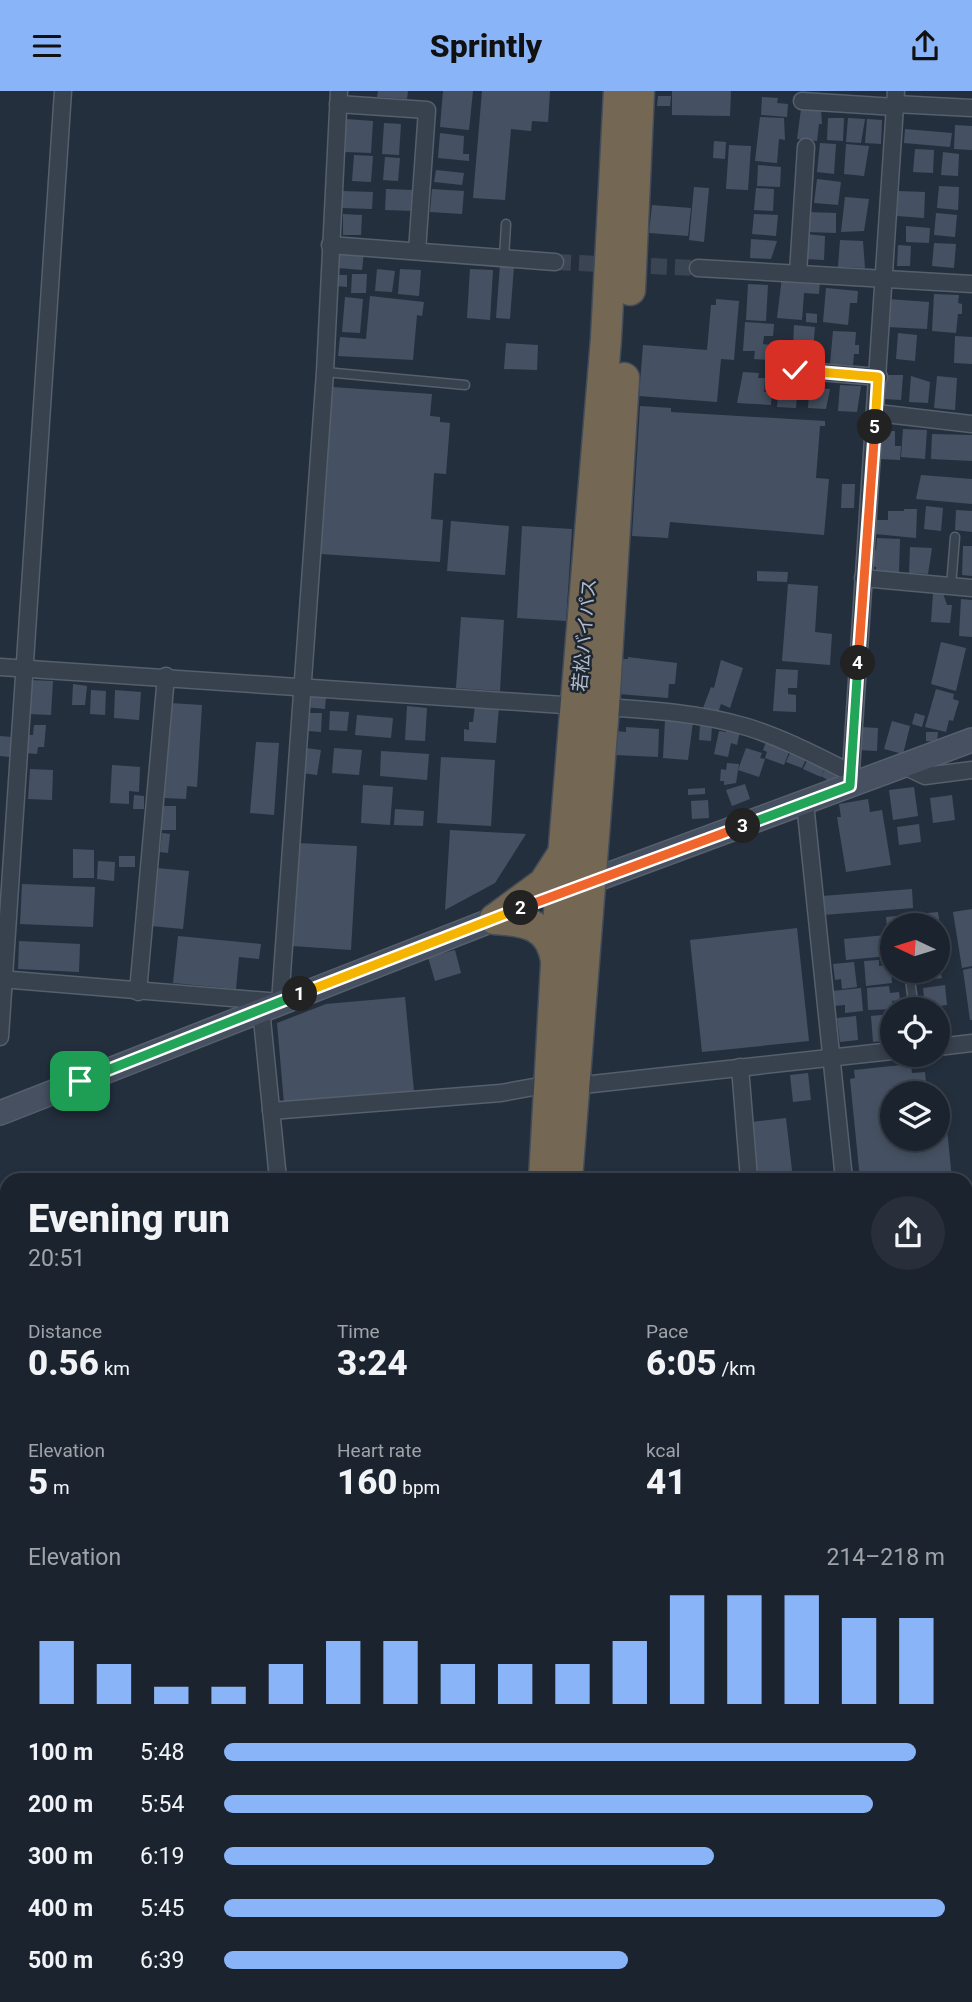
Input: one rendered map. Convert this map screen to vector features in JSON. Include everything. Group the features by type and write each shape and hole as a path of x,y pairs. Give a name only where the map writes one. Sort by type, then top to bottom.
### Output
{"highway":[{"name":"若松バイパス","path":"545,1173 562,1085 588,881 591,706 619,91"},
{"name":"若松バイパス","path":"567,1173 556,961 560,894 564,848 591,706 639,91"},
{"path":"495,919 544,883 564,848"},
{"path":"495,919 538,926 552,943 556,961"}],"street":[{"path":"0,1037 2,979 27,669 63,91"},
{"path":"277,1173 271,1111 271,1005 304,688 325,372 338,97 427,110 417,251"},
{"path":"802,101 895,101 972,108"},
{"path":"850,779 877,413 895,101"},
{"path":"799,273 806,147"},
{"path":"330,245 555,262"},
{"path":"698,268 972,284"},
{"path":"795,370 878,377"},
{"path":"877,413 972,424"},
{"path":"863,579 972,588"},
{"path":"0,667 166,676 691,714 748,727 797,746 850,779"},
{"path":"138,992 166,676"},
{"path":"0,1113 588,881 806,803 850,779 902,765 972,740"},
{"path":"902,765 925,776 972,770"},
{"path":"806,803 843,1173"},
{"path":"2,979 271,1005"},
{"path":"950,1046 972,1043"},
{"path":"271,1111 501,1094 562,1085 880,1052"},
{"path":"740,1067 749,1173"}],"lane":[{"path":"504,258 506,224"},
{"path":"325,372 465,385"},
{"path":"951,586 955,537"}],"building":[{"path":"378,91 408,91 407,99 377,97"},
{"path":"443,91 473,91 469,130 440,127"},
{"path":"482,91 550,91 548,122 532,121 531,131 511,129 505,200 473,198"},
{"path":"672,91 731,91 730,116 672,115"},
{"path":"658,96 671,96 670,106 657,106"},
{"path":"762,97 778,98 777,103 788,104 787,117 761,115"},
{"path":"801,109 821,110 822,124 819,124 817,141 797,139"},
{"path":"760,117 784,118 785,140 779,139 777,163 755,161"},
{"path":"828,118 844,118 843,141 827,140"},
{"path":"848,118 865,119 861,143 846,142"},
{"path":"346,119 373,121 371,153 345,152"},
{"path":"867,119 882,120 881,144 865,143"},
{"path":"384,123 401,124 399,155 382,154"},
{"path":"955,125 972,126 972,150 954,149"},
{"path":"905,129 952,133 950,147 904,143"},
{"path":"440,133 464,136 463,154 469,154 469,161 438,158"},
{"path":"714,141 726,142 725,159 713,158"},
{"path":"820,143 836,144 834,174 817,172"},
{"path":"846,144 869,146 864,176 844,174"},
{"path":"729,145 751,146 748,190 726,189"},
{"path":"915,149 934,150 933,173 913,172"},
{"path":"943,152 959,154 958,176 941,175"},
{"path":"354,155 373,156 371,182 352,181"},
{"path":"385,157 400,158 398,181 383,180"},
{"path":"758,165 781,167 780,187 757,186"},
{"path":"436,170 464,173 462,185 434,182"},
{"path":"817,179 841,182 838,205 814,203"},
{"path":"939,186 959,187 958,210 937,208"},
{"path":"694,187 709,188 704,242 689,240"},
{"path":"756,188 774,189 773,211 754,210"},
{"path":"386,189 415,190 414,211 385,210"},
{"path":"432,189 464,191 462,214 430,212"},
{"path":"342,191 373,192 372,209 342,208"},
{"path":"898,191 925,192 924,218 897,216"},
{"path":"845,197 869,199 864,231 841,232"},
{"path":"652,205 691,208 688,236 649,233"},
{"path":"808,212 836,213 836,233 807,232"},
{"path":"936,213 957,215 955,237 934,235"},
{"path":"343,214 362,215 361,235 343,235"},
{"path":"754,214 778,215 776,236 752,234"},
{"path":"906,226 930,228 929,243 906,242"},
{"path":"806,234 825,236 824,260 805,259"},
{"path":"751,239 777,241 771,259 750,258"},
{"path":"840,240 863,241 865,268 838,267"},
{"path":"934,243 956,244 954,268 932,266"},
{"path":"898,245 911,246 910,266 897,266"},
{"path":"340,250 364,252 362,270 338,268"},
{"path":"500,265 514,266 510,319 496,318"},
{"path":"377,269 395,271 392,292 375,291"},
{"path":"400,269 421,270 419,296 398,294"},
{"path":"470,269 493,270 490,320 467,318"},
{"path":"352,274 367,274 366,293 351,293"},
{"path":"336,275 347,275 347,287 336,286"},
{"path":"782,277 820,280 819,294 804,293 802,320 777,318"},
{"path":"748,284 768,285 766,321 746,320"},
{"path":"826,288 858,291 857,303 850,303 848,325 823,322"},
{"path":"934,294 959,295 958,303 962,304 962,314 958,314 956,333 932,331"},
{"path":"370,296 424,302 422,316 417,315 413,360 338,356 340,337 366,339"},
{"path":"345,297 363,299 360,333 342,332"},
{"path":"716,299 739,301 734,360 721,359 717,402 639,396 643,345 707,350 711,305 716,305"},
{"path":"888,299 929,302 927,329 887,327"},
{"path":"806,313 817,314 817,323 806,322"},
{"path":"745,322 774,324 773,336 764,336 763,344 770,345 769,360 754,359 755,351 743,351"},
{"path":"794,325 815,327 813,349 793,348"},
{"path":"833,331 856,332 855,345 859,345 859,354 854,354 853,365 830,364"},
{"path":"898,333 917,335 915,361 896,359"},
{"path":"955,336 972,337 972,364 954,363"},
{"path":"506,343 538,345 537,370 504,369"},
{"path":"743,372 759,373 758,378 765,378 764,392 772,392 771,405 737,403"},
{"path":"885,375 903,375 901,400 884,399"},
{"path":"911,376 930,382 928,403 909,402"},
{"path":"937,376 957,378 955,410 934,408"},
{"path":"779,384 798,385 796,408 777,407"},
{"path":"840,385 861,386 857,412 838,411"},
{"path":"332,387 432,394 430,416 440,417 440,422 450,423 446,474 434,473 431,519 443,520 440,562 321,554"},
{"path":"809,388 830,389 826,409 808,408"},
{"path":"640,406 671,408 671,412 825,421 825,426 820,426 816,478 829,479 824,535 670,522 668,538 632,536"},
{"path":"903,429 927,430 925,459 901,457"},
{"path":"881,431 895,431 895,446 901,446 900,460 879,459"},
{"path":"932,434 972,435 972,461 931,459"},
{"path":"921,475 972,479 972,504 916,499"},
{"path":"842,484 855,484 854,508 841,508"},
{"path":"926,506 943,508 941,531 924,529"},
{"path":"917,509 916,538 875,534 876,520 888,520 888,511"},
{"path":"956,510 972,511 972,532 955,530"},
{"path":"451,521 509,526 505,575 447,571"},
{"path":"522,526 572,529 566,621 517,618"},
{"path":"877,538 900,539 899,572 876,571 876,567 871,566 872,550 876,550"},
{"path":"963,546 972,546 972,576 962,575"},
{"path":"910,547 932,548 928,574 909,573"},
{"path":"757,571 788,572 787,582 757,581"},
{"path":"788,584 818,586 815,632 832,634 830,665 782,661"},
{"path":"933,593 943,593 947,605 952,605 950,623 931,622"},
{"path":"961,599 972,600 972,637 959,636"},
{"path":"461,617 504,620 500,691 456,688"},
{"path":"941,642 966,648 956,691 931,684"},
{"path":"628,657 677,663 675,684 669,684 668,698 618,694 621,659"},
{"path":"721,660 743,668 730,708 721,704 718,713 703,708 711,687 714,688"},
{"path":"776,669 798,670 797,688 788,688 788,694 796,695 796,712 773,711"},
{"path":"29,680 53,681 51,715 28,714"},
{"path":"73,684 87,686 85,705 72,705"},
{"path":"936,689 954,694 953,699 959,701 953,721 949,720 946,732 925,727"},
{"path":"91,690 106,691 105,715 90,714"},
{"path":"115,690 141,692 139,720 114,718"},
{"path":"305,695 326,696 325,709 304,707"},
{"path":"170,703 202,705 197,787 187,786 186,799 164,798"},
{"path":"475,705 499,706 496,743 464,741 464,729 469,730 469,722 473,722"},
{"path":"407,706 427,708 425,741 405,740"},
{"path":"330,711 349,712 347,731 329,730"},
{"path":"309,713 322,713 321,732 308,731"},
{"path":"915,713 925,716 922,727 912,724"},
{"path":"357,715 393,718 391,738 355,735"},
{"path":"665,720 693,722 688,760 663,758"},
{"path":"892,721 910,726 903,754 884,749"},
{"path":"34,725 46,725 44,747 38,747 37,754 26,753 27,735 33,735"},
{"path":"700,725 712,726 711,741 699,740"},
{"path":"626,727 659,729 658,757 615,755 616,731 626,732"},
{"path":"860,727 878,728 877,751 858,750"},
{"path":"727,728 740,731 737,745 731,743 728,757 714,754 719,731 726,732"},
{"path":"926,732 938,732 937,742 926,741"},
{"path":"0,736 11,737 10,757 0,756"},
{"path":"256,742 279,743 274,815 250,813"},
{"path":"766,742 789,752 784,765 765,758 767,752 763,750"},
{"path":"306,748 321,750 317,775 302,773"},
{"path":"334,748 362,750 359,775 332,773"},
{"path":"746,748 762,753 760,758 765,759 759,777 738,770"},
{"path":"381,751 429,754 427,780 380,776"},
{"path":"790,753 806,759 802,768 786,762"},
{"path":"441,757 495,760 491,826 437,823"},
{"path":"808,759 825,768 821,777 803,769"},
{"path":"727,763 739,764 736,783 724,785 724,781 720,781 721,769 726,770"},
{"path":"112,765 140,767 139,792 129,791 129,804 110,803"},
{"path":"826,768 839,775 829,781 821,776"},
{"path":"30,769 53,770 52,800 28,799"},
{"path":"745,784 750,799 732,806 726,790"},
{"path":"363,785 393,787 390,825 361,823"},
{"path":"914,787 918,816 893,820 889,790"},
{"path":"705,788 705,794 688,795 688,789"},
{"path":"134,795 144,796 144,809 133,809"},
{"path":"952,795 955,820 933,823 930,798"},
{"path":"868,799 870,812 882,810 891,865 846,872 837,817 841,817 839,804"},
{"path":"708,800 709,818 692,819 691,801"},
{"path":"158,806 176,806 176,830 158,830"},
{"path":"395,809 424,811 423,826 394,825"},
{"path":"919,824 921,842 899,845 897,827"},
{"path":"450,830 526,834 495,883 445,910"},
{"path":"162,833 170,834 168,853 160,852"},
{"path":"298,843 357,846 351,950 292,946"},
{"path":"73,849 94,850 94,878 73,878"},
{"path":"119,856 135,856 135,867 119,867"},
{"path":"98,861 115,862 114,881 97,879"},
{"path":"157,868 189,871 183,929 151,926"},
{"path":"22,884 95,887 93,927 20,924"},
{"path":"912,889 913,908 823,915 822,896"},
{"path":"972,909 972,966 962,968 953,912"},
{"path":"797,928 809,1041 702,1052 690,940"},
{"path":"178,936 261,944 259,959 239,957 236,989 173,983"},
{"path":"880,936 880,957 846,960 844,939"},
{"path":"19,941 80,944 79,972 18,969"},
{"path":"455,950 461,973 435,981 428,957"},
{"path":"879,960 880,983 892,983 866,986 864,961"},
{"path":"854,962 857,987 842,989 841,979 835,980 833,964"},
{"path":"972,968 972,1020 970,1020 963,970"},
{"path":"945,985 946,997 924,997 923,988"},
{"path":"889,986 890,993 899,992 900,997 880,997 880,1010 868,1010 867,988"},
{"path":"861,988 863,1011 845,1013 845,1005 833,1006 832,991"},
{"path":"405,997 414,1091 284,1103 277,1023 326,1004"},
{"path":"880,1015 880,1041 873,1042 871,1016"},
{"path":"856,1016 858,1040 840,1042 837,1018"},
{"path":"882,1067 911,1067 912,1073 925,1072 926,1081 880,1081 880,1151 949,1151 951,1173 859,1173 850,1079 855,1078 854,1070"},
{"path":"808,1073 811,1100 793,1102 790,1075"},
{"path":"786,1118 792,1173 756,1173 751,1122"}],"tunnel":[{"path":"555,262 698,268"}],"route":[{"path":"80,1081 588,881 850,786 878,377 795,370"}]}
